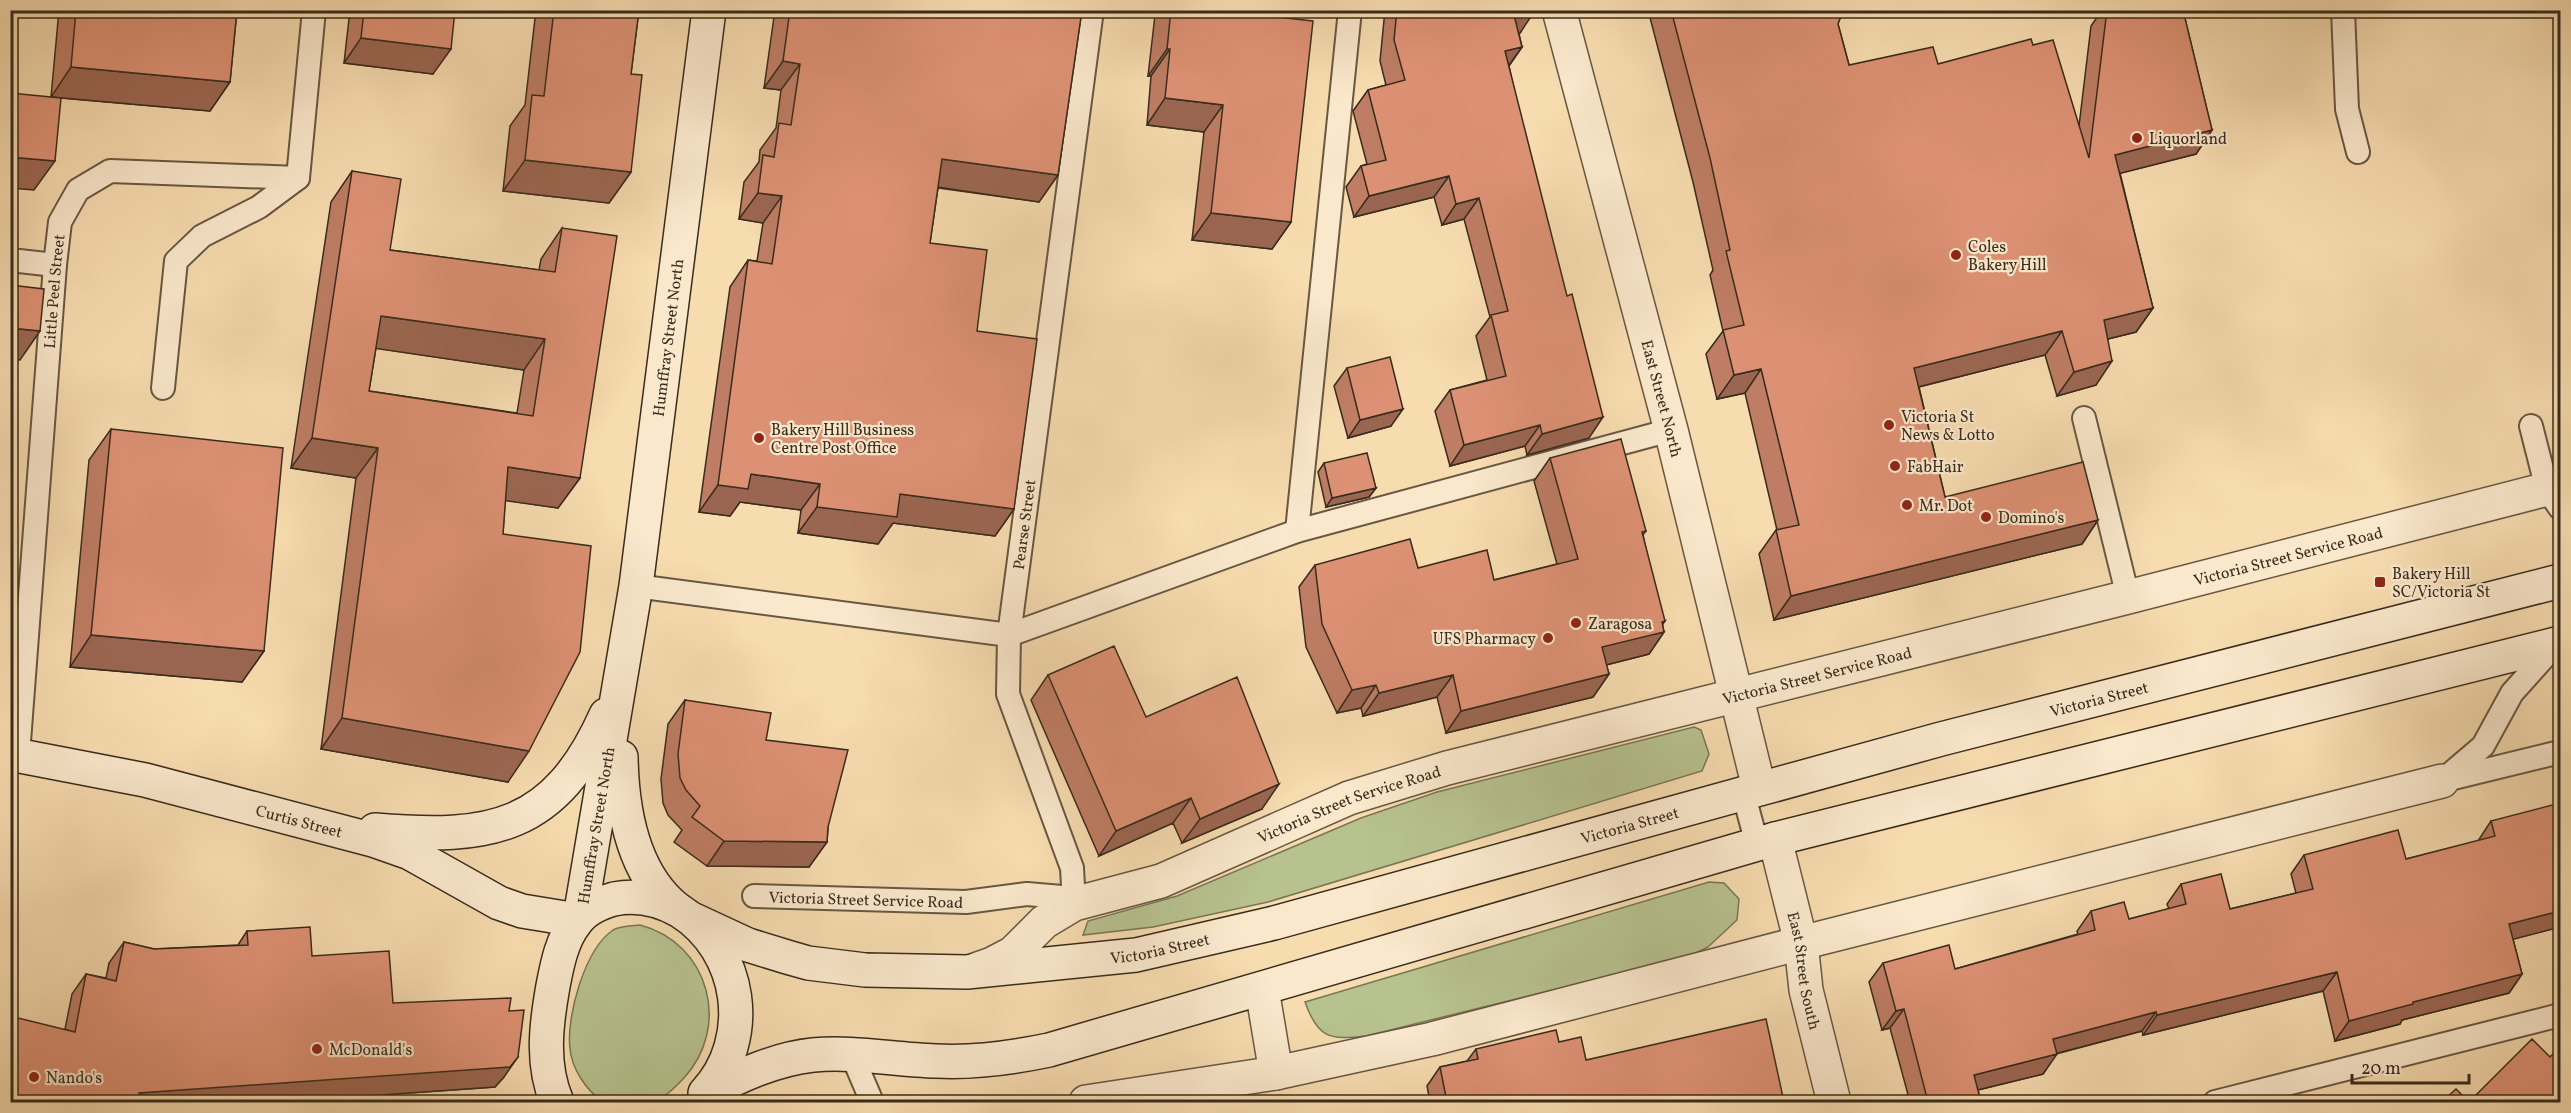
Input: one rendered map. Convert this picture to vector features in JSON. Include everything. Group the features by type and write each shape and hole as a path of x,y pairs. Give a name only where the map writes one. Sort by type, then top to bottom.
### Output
{"street":[{"name":"Humffray Street North","path":"557,1102 548,1074 546,1042 549,1016 557,967 569,933 578,918 624,662 636,586 709,10"},
{"name":"East Street North","path":"1559,10 1671,430 1728,656 1751,790"},
{"name":"Victoria Street Service Road","path":"1078,901 1161,881 1349,798 1447,768 2128,597 2556,494"},
{"name":"Victoria Street","path":"690,918 748,945 808,963 866,970 967,972 1136,955 1274,923 1751,790 2560,580"},
{"path":"700,1098 750,1072 810,1055 977,1061 1019,1056 1072,1044 1766,841 2558,643"},
{"name":"Humffray Street North","path":"624,662 621,764 629,826 645,868 656,888 690,918"},
{"path":"328,826 407,832 466,830 503,824 529,814 556,794 585,756 612,703 624,662"},
{"name":"Curtis Street","path":"14,754 145,780 328,826 410,853 486,897 509,907 578,918"},
{"path":"1086,1102 1276,1073 1432,1039 2442,781"},
{"name":"East Street South","path":"1766,841 1801,943 1806,990 1834,1102"},
{"path":"578,918 602,902 629,897 660,901 690,918 719,949 729,973 735,1013 734,1036 722,1072 700,1098"},
{"path":"967,972 992,964 1013,952 1044,922 1078,901"},
{"path":"1262,989 1276,1073"}],"lane":[{"path":"163,388 176,261 202,236 259,207 298,178 314,10"},
{"name":"Pearse Street","path":"1078,901 1072,868 1008,694 1009,635 1092,10"},
{"path":"1297,531 1350,10"},
{"path":"2343,10 2347,109 2358,152"},
{"name":"Little Peel Street","path":"14,754 60,222 78,190 111,171 298,178"},
{"path":"10,260 55,265"},
{"path":"2085,418 2128,597"},
{"path":"2531,426 2556,494"},
{"path":"636,586 1009,635 1297,531 1671,430"},
{"path":"2442,781 2483,746 2512,693 2558,643"},
{"path":"2442,781 2560,752"},
{"path":"1751,790 1766,841"},
{"name":"Victoria Street Service Road","path":"754,896 955,902 1027,894 1078,901"},
{"path":"2215,1102 2560,1015"},
{"path":"852,1055 872,1102"}],"green space":[{"path":"1694,727 1701,730 1709,754 1702,771 1268,902 1153,927 1083,935 1088,921 1177,896 1361,818 1437,792"},
{"path":"1709,882 1724,883 1739,899 1737,920 1708,947 1690,956 1366,1036 1343,1038 1327,1034 1315,1023 1305,1002"},
{"path":"640,925 664,935 683,949 697,968 706,989 709,1012 707,1036 698,1058 670,1092 654,1101 642,1104 603,1102 581,1078 571,1057 570,1035 574,1002 586,967 603,939 613,930"}],"building":[{"path":"76,10 237,10 230,82 71,67"},
{"path":"364,10 455,10 451,49 361,38"},
{"path":"554,10 639,10 631,74 642,75 631,172 525,160 532,95 544,96"},
{"path":"790,10 1082,10 1058,175 942,159 930,243 987,250 977,331 1037,339 1014,509 900,494 897,517 817,507 820,484 751,474 748,489 718,485 748,260 772,264 782,196 758,193 763,155 774,157 779,123 791,125 800,64 783,61"},
{"path":"1171,10 1250,10 1250,14 1313,21 1291,222 1211,213 1223,105 1165,98"},
{"path":"1397,10 1534,10 1534,12 1514,15 1522,47 1505,51 1567,296 1572,294 1603,417 1542,434 1540,425 1464,445 1450,390 1506,376 1491,315 1508,311 1479,198 1456,204 1449,176 1369,196 1361,166 1386,160 1368,90 1405,80 1394,40"},
{"path":"1671,10 1843,10 1838,24 1849,65 1933,47 1938,64 2031,39 2033,45 2053,40 2089,158 2107,10 2183,10 2212,130 2115,155 2153,308 2104,320 2112,361 2074,372 2062,331 1914,368 1945,497 2083,462 2098,520 1791,596 1776,530 1799,525 1761,369 1734,375 1723,330 1744,325 1726,251 1730,250 1710,158"},
{"path":"10,93 61,98 55,161 10,157"},
{"path":"352,171 401,179 390,250 555,272 562,228 617,236 580,478 508,467 503,534 591,546 580,652 529,751 342,718 378,448 312,438","holes":["381,316 545,339 533,416 369,391"]},
{"path":"10,285 44,289 40,331 10,328"},
{"path":"1390,357 1403,409 1360,420 1347,368"},
{"path":"111,429 283,448 264,651 91,635"},
{"path":"1621,439 1646,531 1642,532 1665,621 1662,622 1664,632 1602,647 1609,674 1461,711 1453,675 1379,693 1376,685 1352,690 1322,624 1315,565 1410,539 1418,568 1487,550 1494,580 1578,559 1550,458"},
{"path":"10,442 17,442 11,519 10,519"},
{"path":"1367,453 1376,488 1332,498 1324,463"},
{"path":"10,596 17,597 13,638 10,638"},
{"path":"1114,646 1146,717 1237,677 1279,784 1200,819 1191,798 1116,831 1048,675"},
{"path":"685,700 771,713 766,740 848,750 828,827 827,842 724,841 692,817 700,806 686,790 680,778 678,754"},
{"path":"2560,803 2560,911 2509,924 2522,974 2349,1021 2337,972 2157,1015 2156,1012 2053,1039 2057,1054 1974,1075 1981,1102 1928,1102 1904,1009 1896,1011 1883,963 1949,945 1955,969 2095,930 2091,911 2124,902 2129,919 2186,904 2181,884 2221,874 2230,909 2313,889 2304,855 2398,830 2406,859 2495,836 2491,821"},
{"path":"310,927 312,956 389,951 393,1003 511,998 509,1011 524,1010 518,1057 510,1067 139,1093 140,1102 10,1102 10,1016 75,1032 86,974 116,981 124,942 154,949 248,945 247,931"},
{"path":"1766,1019 1784,1102 1447,1102 1440,1067 1478,1059 1476,1049 1556,1030 1559,1042 1581,1037 1586,1060"},
{"path":"2532,1039 2550,1057 2560,1047 2560,1095 2552,1102 2469,1102"},
{"path":"2456,1089 2469,1102 2442,1102"},
{"path":"1371,1099 1371,1102 1346,1102"}],"place":[{"name":"Liquorland","path":"2137,138"},
{"name":"Coles Bakery Hill","path":"1956,255"},
{"name":"Victoria St News & Lotto","path":"1889,425"},
{"name":"Bakery Hill Business Centre Post Office","path":"759,438"},
{"name":"FabHair","path":"1895,466"},
{"name":"Mr. Dot","path":"1907,505"},
{"name":"Domino's","path":"1986,517"},
{"name":"Bakery Hill SC/Victoria St","path":"2380,582"},
{"name":"Zaragosa","path":"1576,623"},
{"name":"UFS Pharmacy","path":"1548,638"},
{"name":"McDonald's","path":"317,1049"},
{"name":"Nando's","path":"34,1077"}]}
